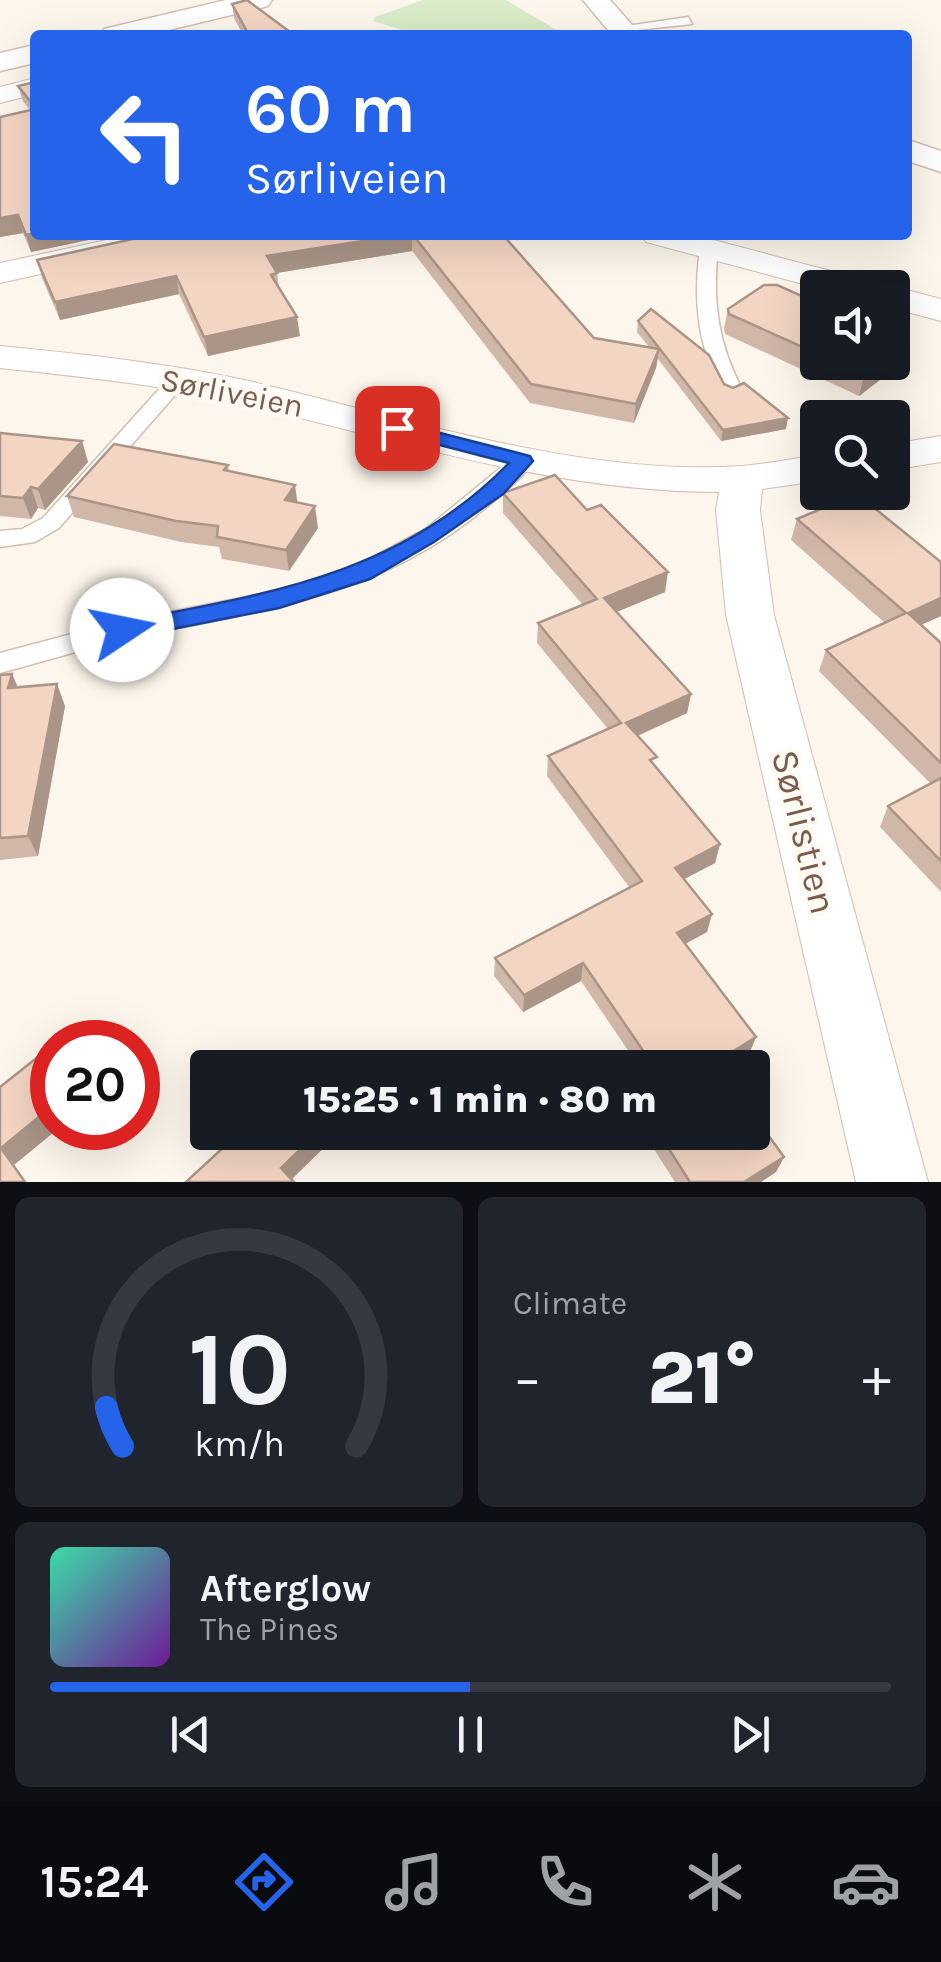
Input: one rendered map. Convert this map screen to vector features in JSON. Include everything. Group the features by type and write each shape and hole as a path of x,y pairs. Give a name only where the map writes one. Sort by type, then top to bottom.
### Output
{"main road":[{"path":"135,30 258,0"},
{"path":"596,0 622,30"},
{"path":"0,62 30,55"},
{"path":"912,151 941,162"}],"street":[{"path":"0,95 30,87"},
{"path":"0,273 153,240"},
{"path":"676,240 800,273"},
{"path":"910,302 941,310"},
{"name":"Sørliveien","path":"0,356 101,367 263,397 523,461 670,479 742,479 800,471"},
{"path":"910,454 941,450"},
{"name":"Sørlistien","path":"742,479 738,510 750,615 892,1182"}],"lane":[{"path":"630,30 688,21"},
{"path":"709,249 704,282 707,333 717,363 732,389"},
{"path":"0,539 27,536 51,524 176,382"},
{"path":"0,664 122,630 279,600 335,584 426,537 496,489 523,461"}],"green space":[{"path":"423,0 506,0 557,30 402,30 373,21"}],"building":[{"path":"247,0 287,30 246,30 232,4"},
{"path":"30,83 30,101 18,86"},
{"path":"30,110 30,234 26,235 18,215 0,218 0,117"},
{"path":"128,240 369,240 267,256 277,273 271,275 297,317 204,337 176,276 55,302 37,260"},
{"path":"417,240 507,240 594,338 659,349 636,404 531,384"},
{"path":"764,285 777,285 800,295 800,346 729,314 728,309"},
{"path":"651,309 709,355 724,384 733,388 744,383 788,418 723,430 638,321"},
{"path":"0,433 82,441 38,489 31,487 23,498 0,496"},
{"path":"114,444 228,465 224,470 295,485 285,500 315,506 286,550 217,537 218,526 176,521 67,496"},
{"path":"555,475 587,510 601,505 668,572 604,598 691,694 626,723 657,757 650,760 720,844 675,868 712,914 677,933 756,1037 735,1050 643,1050 583,963 524,995 495,958 642,881 548,756 621,723 538,623 597,599 503,493"},
{"path":"819,510 877,510 941,562 941,598 908,613 941,643 941,763 826,650 906,613 797,519"},
{"path":"12,674 8,688 57,684 28,836 0,838 0,675"},
{"path":"941,778 941,861 888,806"},
{"path":"30,1063 30,1124 1,1148 25,1182 0,1182 0,1087"},
{"path":"770,1138 784,1157 744,1182 690,1182 670,1150 770,1150"},
{"path":"221,1150 300,1150 281,1168 294,1182 186,1182"}],"route":[{"path":"122,630 279,600 362,574 426,537 496,489 523,461 397,428"}]}
